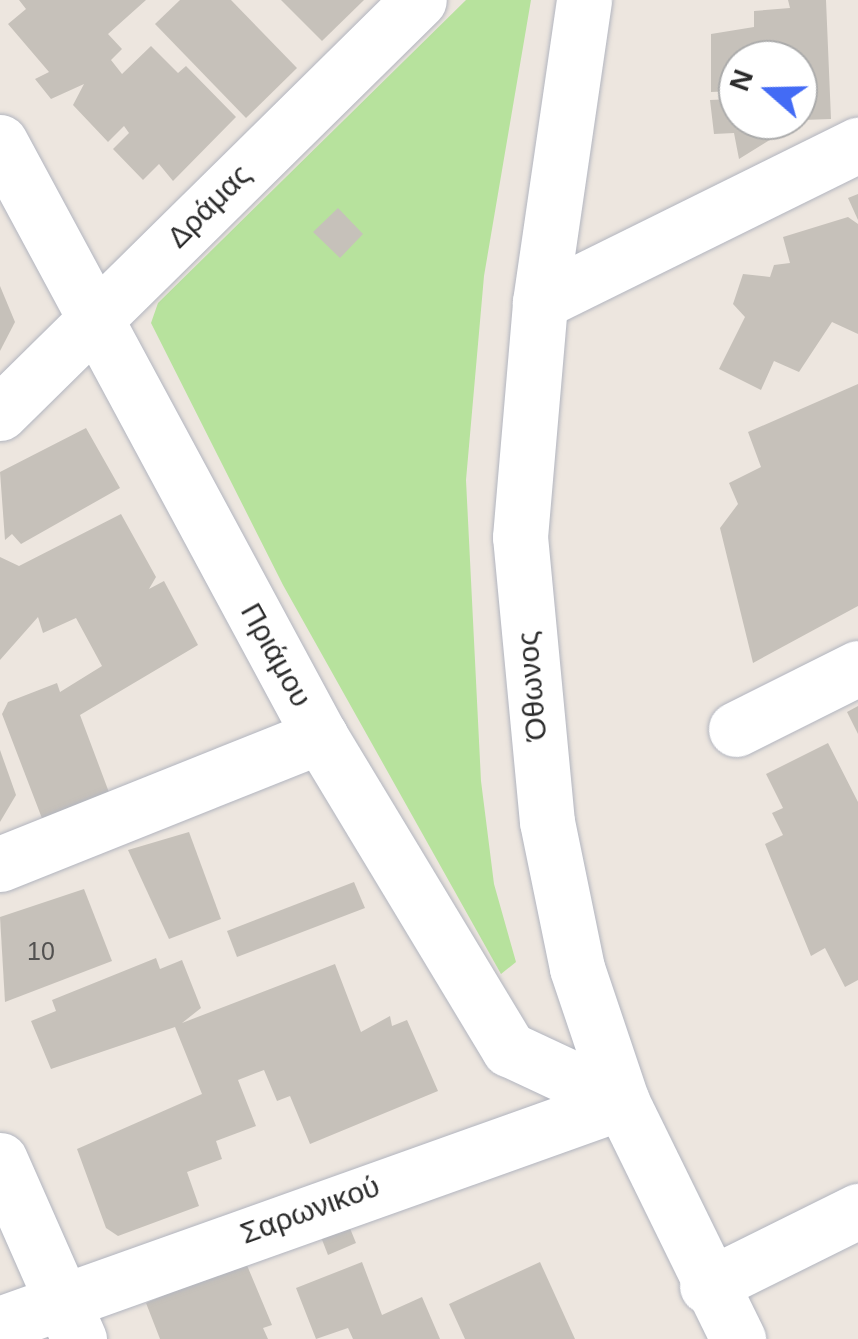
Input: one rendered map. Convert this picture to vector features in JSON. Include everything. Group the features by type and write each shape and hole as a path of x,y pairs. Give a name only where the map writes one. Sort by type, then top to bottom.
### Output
{"street":[{"name":"Δράμας","path":"0,413 419,0"},
{"name":"Όθωνος","path":"584,0 540,302 520,536 531,697 578,968 622,1102 707,1286 738,1339"},
{"name":"Πριάμου","path":"0,142 91,322 320,736 509,1049 622,1102"},
{"path":"540,302 858,145"},
{"path":"736,730 858,668"},
{"path":"0,864 320,736"},
{"name":"Σαρωνικού","path":"0,1324 71,1320 622,1102"},
{"path":"0,1160 71,1320"},
{"path":"707,1286 858,1210"}],"green space":[{"path":"466,0 531,0 484,276 466,480 481,781 494,884 516,962 501,974 283,585 151,323 158,303"}],"building":[{"path":"19,0 146,0 108,34 122,49 111,60 122,74 151,46 178,73 186,66 236,117 173,181 159,164 143,180 113,149 129,133 124,126 108,142 73,105 84,84 51,99 35,79 49,72 8,24 26,9"},
{"path":"180,0 231,0 297,68 246,118 155,24"},
{"path":"281,0 364,0 322,41"},
{"path":"788,0 826,0 831,119 818,119 818,40 718,40 718,92 711,92 711,34 754,27 754,11 790,8"},
{"path":"710,100 718,100 718,134 714,134"},
{"path":"735,140 770,140 739,159"},
{"path":"858,194 858,220 848,198"},
{"path":"338,208 363,234 340,258 313,232"},
{"path":"848,217 858,224 858,334 832,322 799,372 774,361 761,390 719,369 745,317 733,304 743,274 770,277 774,265 790,263 783,237"},
{"path":"0,286 15,322 0,351"},
{"path":"858,384 858,606 753,663 720,528 738,504 729,483 761,467 748,432"},
{"path":"86,428 120,488 21,544 12,534 5,540 0,472"},
{"path":"121,514 156,577 149,589 164,581 198,645 80,715 110,795 43,821 2,714 8,702 57,683 60,692 102,666 76,618 43,633 38,617 0,660 0,557 19,566"},
{"path":"858,706 858,734 847,712"},
{"path":"828,743 858,802 858,980 845,987 825,948 811,956 765,844 783,835 772,813 783,808 766,774"},
{"path":"0,750 16,795 0,822"},
{"path":"189,832 221,919 169,939 128,850"},
{"path":"354,882 365,908 237,957 227,931"},
{"path":"84,889 112,961 5,1002 0,917"},
{"path":"156,958 160,969 182,960 201,1008 182,1023 335,964 361,1032 390,1016 392,1026 407,1020 438,1091 310,1144 290,1096 277,1101 264,1070 238,1080 256,1126 216,1141 222,1159 187,1172 199,1206 118,1236 106,1228 77,1149 202,1094 175,1027 51,1069 31,1021 56,1011 52,1000"},
{"path":"347,1221 356,1243 328,1255 319,1232"},
{"path":"241,1251 272,1325 263,1328 268,1339 160,1339 146,1303 216,1273"},
{"path":"362,1262 382,1315 422,1297 440,1339 353,1339 348,1328 316,1339 296,1288"},
{"path":"540,1262 575,1339 465,1339 449,1304"}]}
